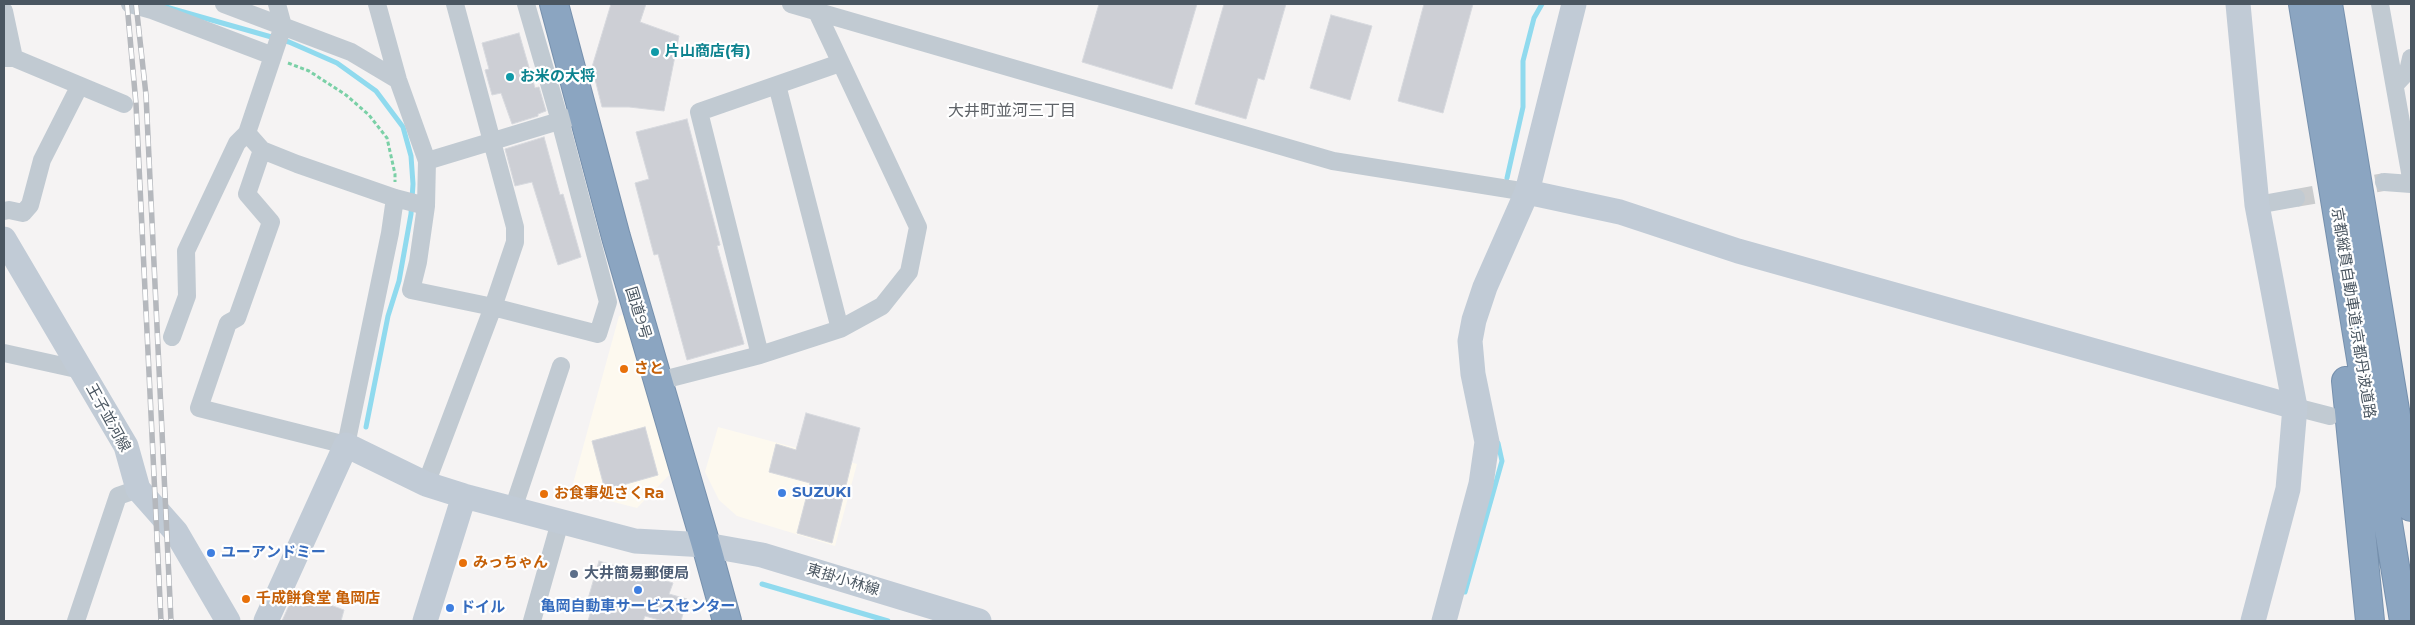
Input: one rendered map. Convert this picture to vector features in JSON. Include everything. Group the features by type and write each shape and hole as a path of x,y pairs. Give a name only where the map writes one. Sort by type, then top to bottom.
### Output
{"highway":[{"name":"国道9号","path":"554,4 572,117 616,238 727,621"},
{"name":"京都縦貫自動車道;京都丹波道路","path":"2303,4 2404,621"},
{"name":"京都縦貫自動車道;京都丹波道路","path":"2328,4 2372,260 2411,507"},
{"path":"2372,260 2411,420"},
{"path":"2348,285 2341,336 2370,621"}],"street":[{"path":"130,4 168,16 273,56"},
{"path":"224,4 351,52 398,80"},
{"path":"172,337 187,296 186,251 237,144 247,133 283,26 277,4"},
{"path":"377,4 398,80 427,161 426,206 418,262 411,290 493,307 598,334 608,302 572,117 526,4"},
{"path":"426,484 493,307 515,242 515,227 455,4"},
{"path":"791,4 1333,161 1527,192 1620,212 1738,251 2330,416"},
{"path":"1444,621 1478,492 1487,442 1472,374 1470,341 1484,287 1527,192 1574,4"},
{"path":"2238,4 2256,205 2295,407 2288,489 2253,621"},
{"path":"2380,4 2411,178"},
{"path":"659,381 760,354 840,329 882,306 909,272 918,227 816,10"},
{"path":"4,11 9,58 124,104"},
{"path":"2395,85 2408,71 2411,58"},
{"path":"760,354 700,112 840,63"},
{"path":"777,85 840,329"},
{"path":"4,211 9,210 23,213 30,205 42,160 79,87"},
{"path":"427,161 572,117"},
{"path":"247,133 262,150 395,198 426,206"},
{"path":"262,150 247,194 271,222 237,318 228,323 199,408 346,446"},
{"path":"2384,182 2411,184"},
{"path":"266,621 346,446 390,233 395,198"},
{"path":"2256,205 2296,198"},
{"name":"王子並河線","path":"4,239 126,446 138,489 176,532 228,621"},
{"path":"4,353 81,370"},
{"path":"513,509 561,366"},
{"name":"東掛小林線","path":"346,446 426,484 464,496 636,541 706,545 762,555 979,621"},
{"path":"76,621 118,496 138,489"},
{"path":"426,621 464,496"},
{"path":"532,621 560,522"}],"path":[{"path":"273,56 309,71 346,95 369,115 387,138 395,174 395,198"}],"shaded area":[{"name":"さと","path":"628,313 670,474 637,508 571,491 619,316"},
{"name":"SUZUKI","path":"718,427 857,464 835,546 737,516 719,500 705,472"}],"building":[{"name":"片山商店(有)","path":"611,4 646,4 640,22 679,36 664,111 629,107 602,107 592,67"},
{"path":"1099,4 1197,4 1172,89 1082,62"},
{"path":"1224,4 1286,4 1264,80 1258,78 1246,119 1195,104"},
{"path":"1424,4 1473,4 1443,113 1398,101"},
{"path":"1331,15 1372,26 1350,100 1310,88"},
{"path":"519,33 535,88 539,87 546,111 538,114 538,116 512,124 501,93 492,95 485,70 489,69 482,43"},
{"path":"687,119 720,245 717,246 744,344 687,360 658,254 654,255 635,183 649,179 636,132"},
{"path":"544,137 560,195 563,194 581,257 558,265 532,182 515,186 505,149"},
{"path":"806,413 860,428 832,543 797,533 810,483 769,472 776,444 796,450"},
{"path":"645,427 658,475 605,490 592,441"},
{"name":"亀岡自動車サービスセンター","path":"599,561 673,583 669,594 687,599 681,621 663,621 645,616 643,621 588,621 594,600 588,599"},
{"path":"295,592 344,610 341,621 282,621"}],"waterway":[{"path":"1507,178 1523,107 1523,61 1534,18 1542,4"},
{"path":"166,7 289,42 337,63 376,91 403,127 411,156 413,184 411,214 399,281 388,316 366,427"},
{"path":"1465,592 1502,461 1498,443"},
{"path":"762,584 888,621"}],"tunnel":[{"path":"2296,198 2384,182"}],"railway":[{"path":"127,4 136,104 161,621"},
{"path":"136,4 146,95 171,621"}],"place":[{"name":"片山商店(有)","path":"655,52"},
{"name":"お米の大将","path":"510,77"},
{"name":"さと","path":"624,369"},
{"name":"SUZUKI","path":"782,493"},
{"name":"お食事処さくRa","path":"544,494"},
{"name":"ユーアンドミー","path":"211,553"},
{"name":"みっちゃん","path":"463,563"},
{"name":"大井簡易郵便局","path":"574,574"},
{"name":"亀岡自動車サービスセンター","path":"638,590"},
{"name":"千成餅食堂 亀岡店","path":"246,599"},
{"name":"ドイル","path":"450,608"}],"district":[{"name":"大井町並河三丁目","path":"1012,111"}]}
